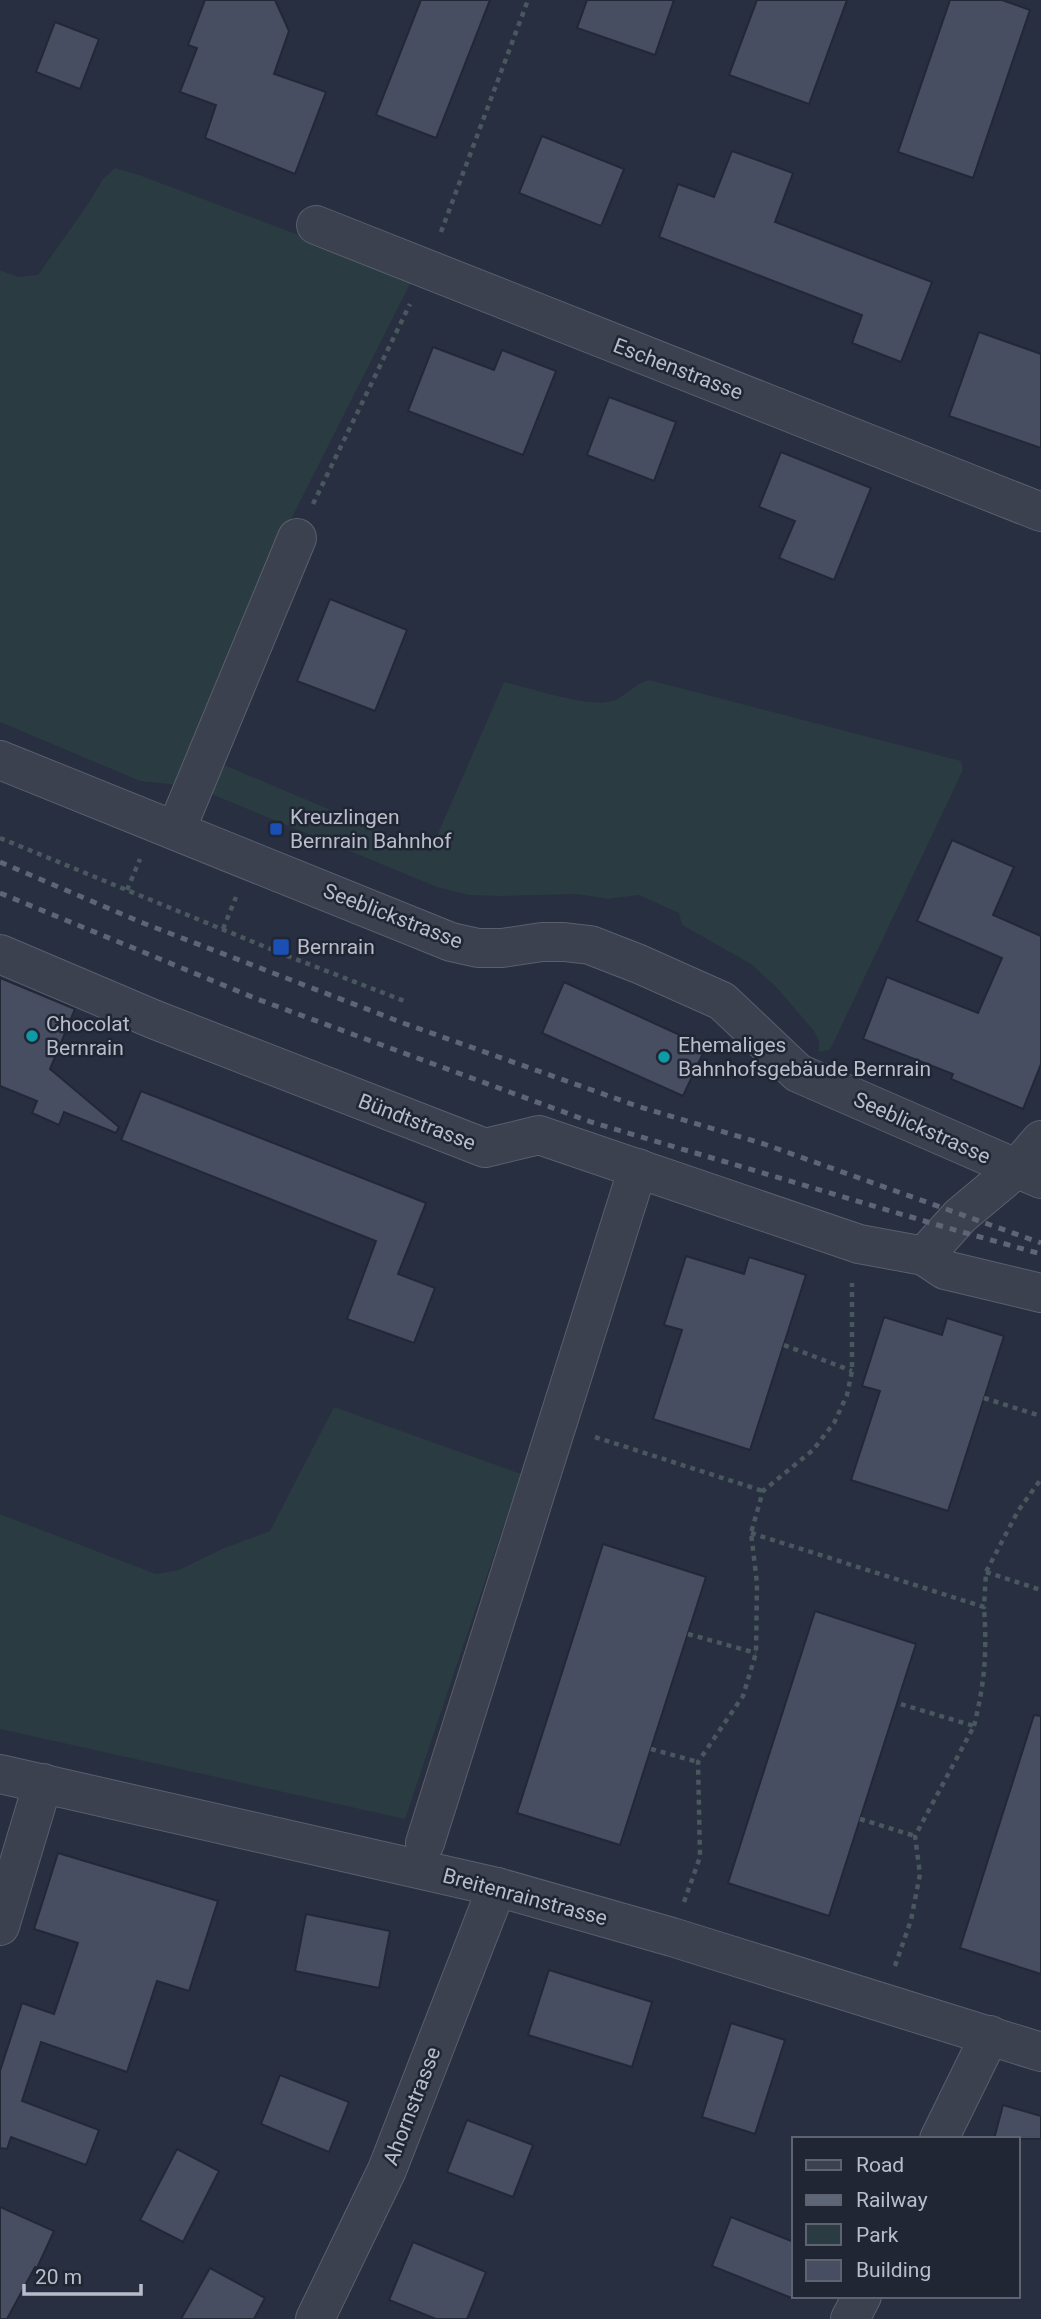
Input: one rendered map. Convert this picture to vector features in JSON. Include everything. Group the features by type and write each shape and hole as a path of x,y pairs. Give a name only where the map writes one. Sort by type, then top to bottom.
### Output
{"street":[{"name":"Eschenstrasse","path":"316,225 1041,512"},
{"path":"176,830 297,538"},
{"name":"Seeblickstrasse","path":"0,760 451,942 478,948 564,942 590,946 639,964 722,1000 798,1073 1029,1174"},
{"name":"Bündtstrasse","path":"0,954 153,1019 485,1148 539,1135 859,1244 924,1256 946,1270 1041,1293"},
{"path":"924,1256 960,1216 1029,1174 1041,1140"},
{"path":"425,1843 638,1168"},
{"name":"Breitenrainstrasse","path":"0,1774 497,1887 672,1937 1041,2052"},
{"path":"0,1926 43,1783"},
{"name":"Ahornstrasse","path":"315,2319 387,2171 497,1887"},
{"path":"940,2137 990,2035"},
{"path":"850,2319 861,2298"}],"path":[{"path":"297,538 427,270 528,0"},
{"path":"0,838 407,1002"},
{"path":"127,890 140,858"},
{"path":"223,929 240,886"},
{"path":"684,1902 700,1857 698,1762 743,1696 756,1653 757,1583 751,1533 763,1491 813,1450 834,1423 847,1395 852,1371 851,1288"},
{"path":"784,1345 852,1371"},
{"path":"984,1398 1041,1416"},
{"path":"557,1424 763,1491"},
{"path":"892,1977 911,1920 920,1874 915,1836 974,1726 984,1688 986,1572 1018,1511 1041,1479"},
{"path":"751,1533 984,1607"},
{"path":"986,1572 1041,1590"},
{"path":"688,1634 756,1653"},
{"path":"897,1703 974,1726"},
{"path":"651,1749 698,1762"},
{"path":"860,1819 915,1836"}],"green space":[{"path":"115,168 413,278 278,545 179,785 140,781 0,722 0,270 18,277 38,275 103,179"},
{"path":"649,680 961,761 963,770 830,1050 819,1052 819,1041 814,1031 778,989 751,964 682,925 679,913 639,895 608,899 577,894 469,895 437,887 211,794 222,764 430,852 504,682 575,700 602,702 617,699"},
{"path":"334,1407 521,1474 405,1819 0,1729 0,1514 156,1574 179,1570 224,1548 270,1531"}],"building":[{"path":"205,0 275,0 289,31 274,74 326,92 295,174 205,138 216,105 180,92 197,48 188,45"},
{"path":"421,0 490,0 436,138 376,115"},
{"path":"587,0 674,0 655,55 577,28"},
{"path":"757,0 847,0 809,104 729,75"},
{"path":"950,0 1002,0 1030,10 973,178 898,152"},
{"path":"55,22 99,39 80,89 36,72"},
{"path":"542,136 624,169 601,226 519,193"},
{"path":"732,151 793,173 775,222 932,282 901,362 852,343 862,315 659,237 678,184 714,197"},
{"path":"979,332 1041,354 1041,448 949,416"},
{"path":"433,347 494,370 502,350 556,371 523,455 408,411"},
{"path":"609,397 676,422 654,481 587,455"},
{"path":"781,452 871,488 834,580 779,558 795,521 759,507"},
{"path":"330,599 407,630 375,711 297,681"},
{"path":"952,840 1014,867 993,915 1041,936 1041,1064 1023,1109 951,1079 953,1074 863,1039 887,977 978,1013 1002,958 917,921"},
{"name":"Chocolat Bernrain","path":"0,978 75,1009 50,1069 119,1127 116,1133 64,1112 59,1125 32,1113 37,1101 0,1086"},
{"path":"564,982 706,1047 683,1096 542,1033"},
{"path":"141,1091 426,1203 398,1274 435,1288 414,1343 347,1319 376,1241 121,1140"},
{"path":"686,1256 744,1274 749,1257 806,1275 750,1450 653,1419 682,1330 664,1325"},
{"path":"884,1317 942,1335 947,1318 1004,1336 948,1511 851,1480 880,1391 862,1386"},
{"path":"603,1544 706,1577 620,1845 517,1813"},
{"path":"815,1611 916,1644 829,1916 728,1883"},
{"path":"1034,1715 1041,1716 1041,1974 960,1948"},
{"path":"58,1853 218,1901 189,1991 157,1981 127,2072 41,2042 22,2101 99,2130 86,2165 11,2137 7,2149 0,2148 0,2071 22,2003 54,2014 78,1943 34,1929"},
{"path":"306,1914 390,1931 379,1988 295,1971"},
{"path":"549,1970 652,2002 632,2067 528,2035"},
{"path":"731,2023 785,2040 755,2134 702,2117"},
{"path":"280,2075 349,2102 329,2152 261,2124"},
{"path":"1003,2105 1041,2116 1041,2139 995,2137"},
{"path":"467,2120 533,2145 513,2197 447,2172"},
{"path":"177,2149 219,2171 183,2242 140,2220"},
{"path":"0,2207 54,2231 37,2268 35,2267 7,2319 0,2319"},
{"path":"731,2217 792,2241 794,2299 712,2266"},
{"path":"413,2242 486,2272 467,2319 436,2319 389,2300"},
{"path":"210,2268 265,2298 254,2319 181,2319"}],"railway":[{"path":"0,862 143,923 403,1023 637,1106 764,1144 1041,1243"},
{"path":"0,893 257,999 591,1122 1041,1254"}],"place":[{"name":"Kreuzlingen Bernrain Bahnhof","path":"276,829"},
{"name":"Bernrain","path":"281,947"},
{"name":"Chocolat Bernrain","path":"32,1036"},
{"name":"Ehemaliges Bahnhofsgebäude Bernrain","path":"664,1057"}]}
